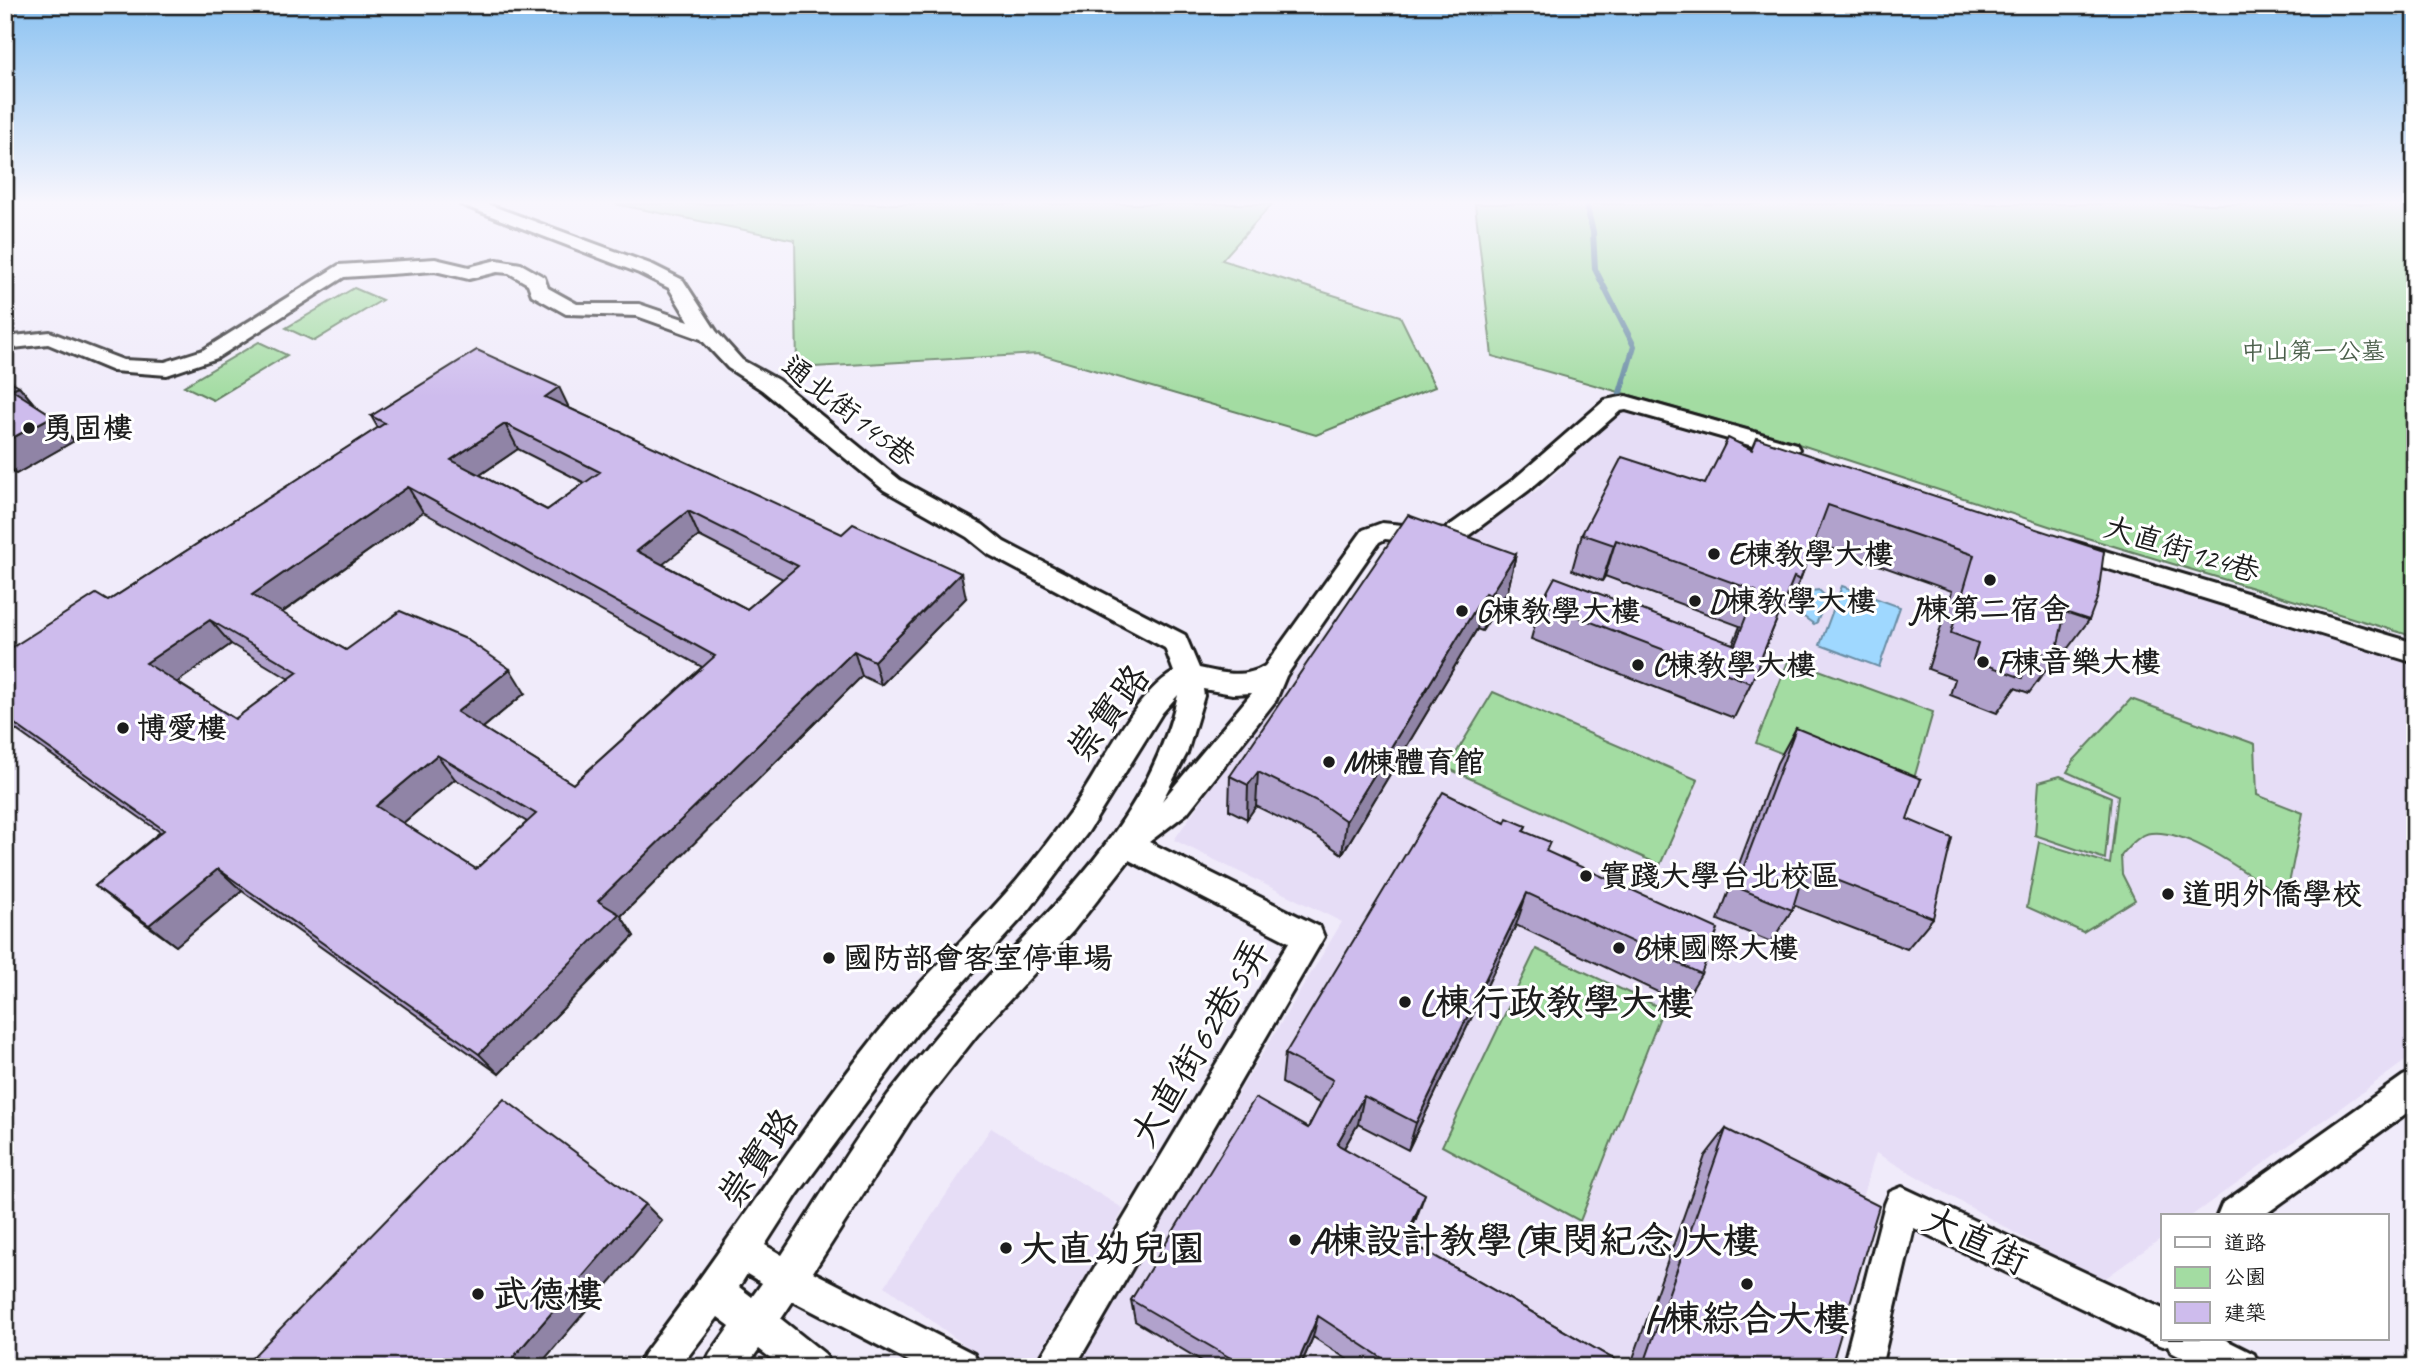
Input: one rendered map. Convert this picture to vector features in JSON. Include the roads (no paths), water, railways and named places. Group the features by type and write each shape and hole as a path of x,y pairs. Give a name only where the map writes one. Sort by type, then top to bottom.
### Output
{"street":[{"path":"5,343 50,338 120,366 167,369 210,354 339,271 387,268"},
{"path":"448,268 469,273 489,268"},
{"path":"514,268 537,281 539,290 572,310 639,310 708,335"},
{"name":"通北街145巷","path":"643,268 676,284 708,335 735,364 770,385 892,485 975,531 996,548 1176,642 1189,676"},
{"path":"1189,676 1234,684 1260,684 1274,673 1371,536 1382,531 1448,538 1521,485 1613,405 1626,402 1797,452 1809,458"},
{"name":"大直街124巷","path":"2054,543 2415,653"},
{"path":"1124,845 1177,805 1268,693 1274,673"},
{"name":"崇實路","path":"657,1367 715,1291 785,1183 906,1023 1018,901 1078,824 1153,706 1168,688 1189,676 1191,696 1172,753 1124,845 1062,922 966,1025 899,1108 789,1277 723,1367"},
{"name":"大直街62巷5弄","path":"1054,1367 1309,937 1159,859 1124,845"},
{"path":"2237,1214 2415,1087"},
{"name":"大直街","path":"1862,1367 1902,1204 2161,1327"},
{"path":"742,1252 839,1307 961,1367"},
{"path":"715,1291 812,1367"},
{"path":"2186,1340 2241,1367"}],"water":[{"path":"1842,586 1900,607 1879,667 1820,645"},
{"path":"1819,590 1827,598 1814,624 1801,615 1811,591"}],"waterway":[{"path":"1595,268 1634,346 1619,396 1604,404"}],"place":[{"name":"勇固樓","path":"29,428"},
{"name":"E棟教學大樓","path":"1714,554"},
{"name":"J棟第二宿舍","path":"1990,580"},
{"name":"D棟教學大樓","path":"1695,601"},
{"name":"G棟教學大樓","path":"1462,611"},
{"name":"F棟音樂大樓","path":"1983,662"},
{"name":"C棟教學大樓","path":"1638,665"},
{"name":"博愛樓","path":"123,728"},
{"name":"M棟體育館","path":"1329,762"},
{"name":"實踐大學台北校區","path":"1586,876"},
{"name":"道明外僑學校","path":"2168,894"},
{"name":"B棟國際大樓","path":"1619,948"},
{"name":"國防部會客室停車場","path":"829,958"},
{"name":"L棟行政教學大樓","path":"1405,1002"},
{"name":"A棟設計教學(東閔紀念)大樓","path":"1295,1240"},
{"name":"大直幼兒園","path":"1006,1248"},
{"name":"H棟綜合大樓","path":"1747,1284"},
{"name":"武德樓","path":"478,1294"}],"park label":[{"name":"中山第一公墓","path":"2313,351"}]}
